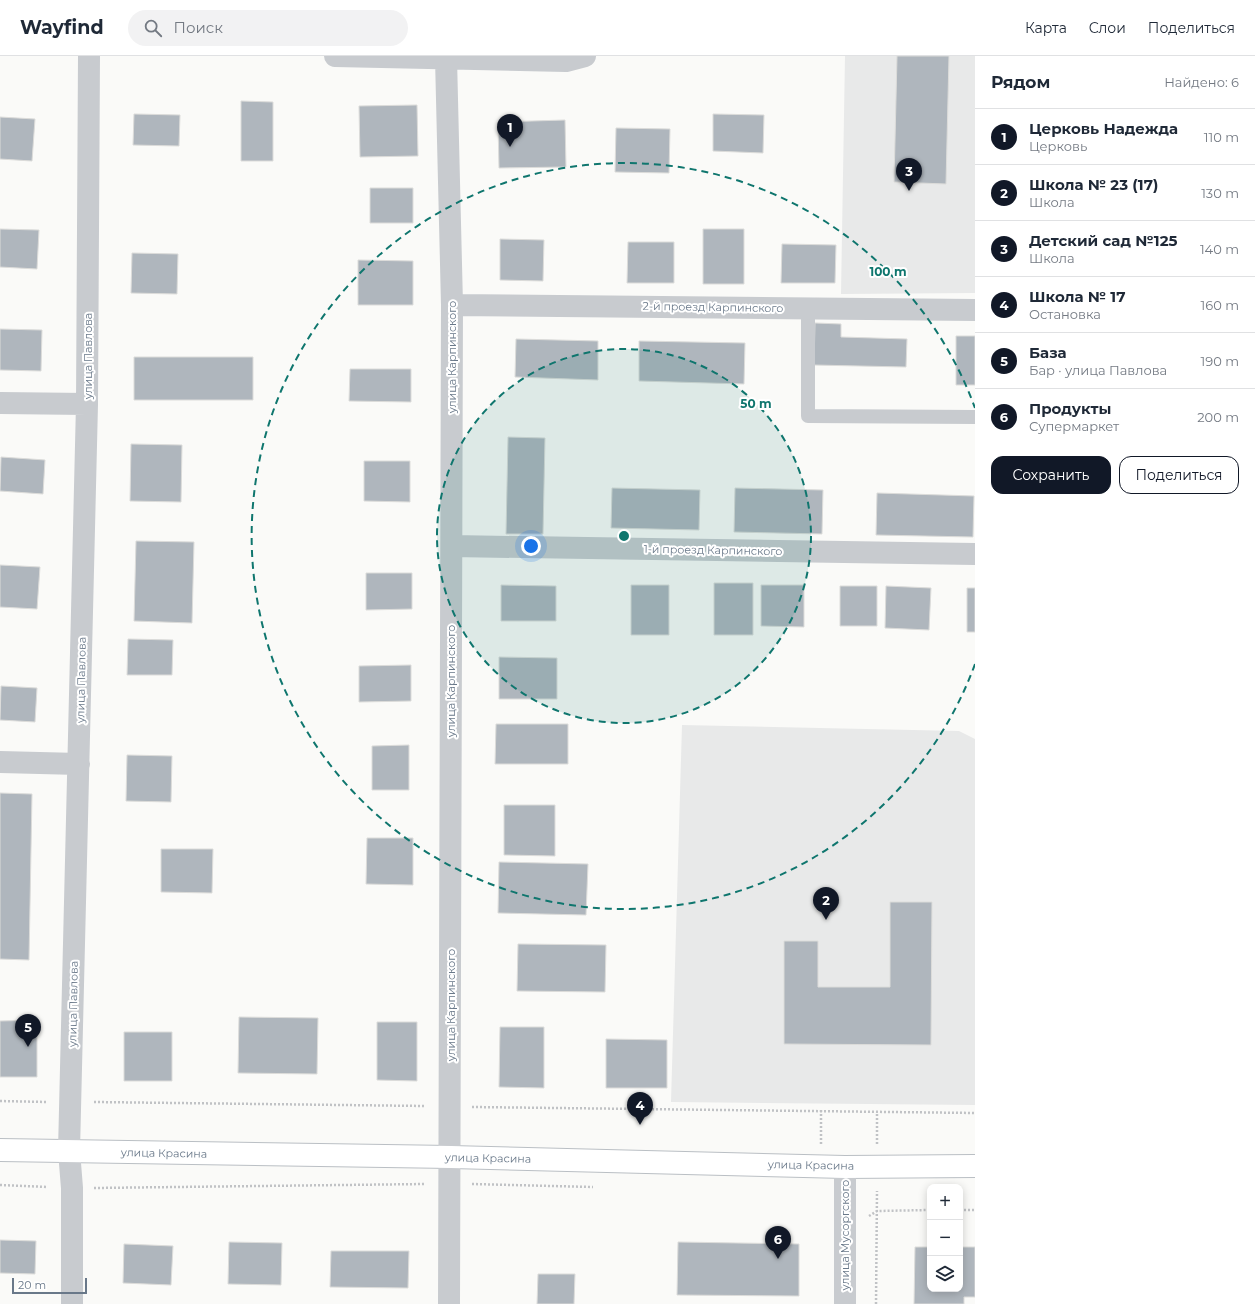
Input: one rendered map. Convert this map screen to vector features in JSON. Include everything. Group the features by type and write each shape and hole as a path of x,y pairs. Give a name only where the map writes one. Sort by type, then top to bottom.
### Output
{"main road":[{"name":"улица Красина","path":"0,1150 450,1157 845,1167 975,1166"}],"street":[{"name":"улица Павлова","path":"72,1304 72,1188 70,1151 87,404 89,56"},
{"path":"335,56 566,61 585,56"},
{"name":"улица Карпинского","path":"446,58 452,305 450,1304"},
{"name":"2-й проезд Карпинского","path":"452,305 975,310"},
{"path":"0,403 87,404"},
{"name":"1-й проезд Карпинского","path":"452,546 975,554"},
{"path":"0,762 79,764"},
{"name":"улица Мусоргского","path":"845,1167 845,1304"}],"lane":[{"path":"808,308 808,416 975,417"}],"path":[{"path":"0,1101 975,1113"},
{"path":"0,1185 72,1188 450,1184 600,1187"},
{"path":"963,1210 975,1210"},
{"path":"876,1304 877,1211"}],"shaded area":[{"path":"845,56 975,56 975,293 841,294"},
{"path":"682,725 959,731 975,739 975,1105 671,1102"}],"building":[{"path":"897,56 949,56 946,184 894,182"},
{"path":"241,101 273,102 273,161 241,161"},
{"path":"417,105 418,156 360,157 359,106"},
{"path":"134,114 180,115 179,146 133,145"},
{"path":"713,114 764,115 763,153 713,151"},
{"path":"0,117 35,119 32,161 0,159"},
{"path":"565,120 566,167 499,168 498,122"},
{"path":"616,128 670,129 669,173 615,172"},
{"path":"370,188 413,188 413,223 370,223"},
{"path":"0,229 39,230 37,269 0,267"},
{"path":"703,229 744,229 744,284 703,284"},
{"path":"500,239 544,240 543,281 500,280"},
{"path":"628,242 674,242 674,283 627,283"},
{"path":"782,244 836,245 835,283 781,283"},
{"path":"132,253 178,254 177,294 131,293"},
{"path":"358,260 413,261 413,305 358,305"},
{"path":"815,323 841,324 841,337 907,339 906,367 814,365"},
{"path":"0,329 42,330 41,371 0,370"},
{"path":"956,336 975,336 975,385 956,385"},
{"path":"516,339 598,341 598,380 515,377"},
{"path":"639,341 745,343 744,384 639,381"},
{"path":"134,357 253,357 253,400 134,400"},
{"path":"350,369 411,369 411,402 349,401"},
{"path":"508,437 545,438 543,534 506,534"},
{"path":"131,444 182,445 181,502 130,501"},
{"path":"1,457 45,460 43,494 0,491"},
{"path":"364,461 410,461 410,502 364,501"},
{"path":"612,488 700,490 699,530 611,528"},
{"path":"735,488 823,490 822,534 734,532"},
{"path":"877,493 974,496 973,537 876,535"},
{"path":"136,541 194,542 192,623 134,621"},
{"path":"0,565 40,567 37,609 0,607"},
{"path":"366,573 412,573 412,609 366,610"},
{"path":"714,583 753,583 753,635 714,635"},
{"path":"501,585 556,586 556,621 501,621"},
{"path":"631,585 669,585 669,635 631,635"},
{"path":"761,585 804,585 804,627 761,626"},
{"path":"840,586 877,586 877,626 840,626"},
{"path":"886,586 931,588 929,630 885,628"},
{"path":"967,588 975,588 975,632 967,632"},
{"path":"128,639 173,640 172,675 127,675"},
{"path":"499,657 557,658 557,699 499,699"},
{"path":"411,665 411,701 359,702 359,666"},
{"path":"1,686 37,688 35,722 0,720"},
{"path":"496,724 568,724 568,764 495,764"},
{"path":"409,745 409,790 372,790 372,746"},
{"path":"127,755 172,756 171,802 126,801"},
{"path":"0,793 32,794 29,960 0,959"},
{"path":"504,805 555,805 555,856 504,855"},
{"path":"367,838 413,838 413,885 366,884"},
{"path":"161,849 213,849 212,893 161,892"},
{"path":"499,862 588,864 586,915 498,913"},
{"path":"890,902 932,902 931,1045 784,1044 784,941 818,941 818,987 890,987"},
{"path":"518,944 606,945 605,992 517,991"},
{"path":"239,1017 318,1018 317,1074 238,1073"},
{"path":"37,1020 37,1077 0,1077 0,1021"},
{"path":"377,1022 417,1022 417,1081 377,1080"},
{"path":"500,1027 544,1027 544,1088 499,1087"},
{"path":"124,1032 172,1032 172,1081 124,1081"},
{"path":"606,1039 667,1040 667,1088 606,1088"},
{"path":"0,1240 36,1241 35,1274 0,1273"},
{"path":"229,1242 282,1243 281,1285 228,1284"},
{"path":"678,1242 799,1244 799,1296 677,1295"},
{"path":"124,1244 173,1246 171,1285 123,1283"},
{"path":"915,1247 927,1247 927,1292 963,1292 963,1247 975,1247 975,1297 964,1297 964,1304 914,1304"},
{"path":"331,1251 409,1251 408,1288 330,1287"},
{"path":"538,1274 575,1274 574,1304 537,1304"}],"place":[{"name":"Церковь Надежда","path":"510,147"},
{"name":"Детский сад №125","path":"909,191"},
{"name":"Школа № 23 (17)","path":"826,920"},
{"name":"База","path":"28,1047"},
{"name":"Школа № 17","path":"640,1125"},
{"name":"Продукты","path":"778,1259"}]}
